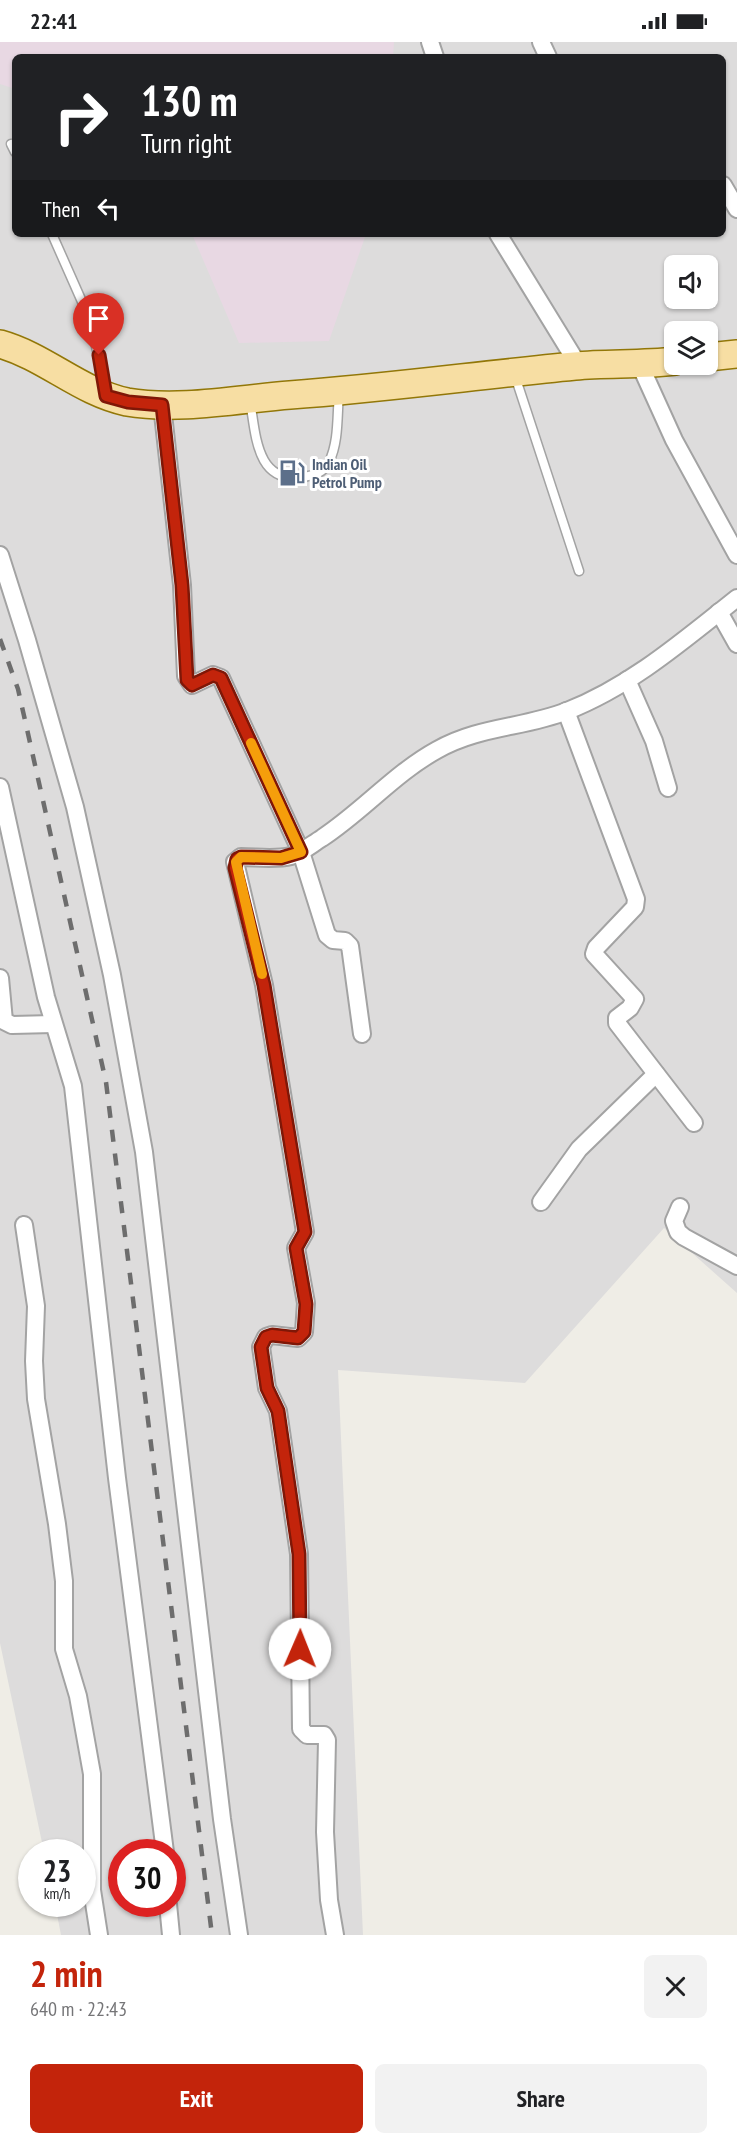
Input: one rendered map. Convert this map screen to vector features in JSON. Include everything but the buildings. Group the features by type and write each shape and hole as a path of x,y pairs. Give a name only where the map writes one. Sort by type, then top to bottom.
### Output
{"main road":[{"path":"0,344 36,357 88,390 128,402 162,405 339,391 579,366 664,362"},
{"path":"718,356 737,354"}],"street":[{"path":"726,190 737,209"},
{"path":"500,237 579,366"},
{"path":"640,365 674,440 737,555"},
{"path":"162,405 182,585 186,676 192,685 213,675 221,678 301,852 327,935 333,940 345,940 350,946 362,1034"},
{"path":"0,555 75,807 112,975 144,1152 220,1808 239,1935"},
{"path":"335,1935 327,1874 325,1832 327,1740 324,1735 307,1735 301,1729 299,1554 278,1411 267,1388 261,1347 266,1337 272,1335 298,1338 304,1332 306,1304 296,1248 305,1232 264,985 235,868 237,859 241,857 281,858 301,852 346,822 436,750 462,737 566,711 627,680 737,598"},
{"path":"719,612 737,644"},
{"path":"627,680 654,741 668,788"},
{"path":"566,711 636,899 635,907 596,948 594,954 634,996 635,1003 616,1021 694,1123"},
{"path":"0,787 53,1024 73,1086 117,1478 163,1839"},
{"path":"0,978 4,1021 12,1025 53,1024"},
{"path":"541,1202 579,1149 656,1074"},
{"path":"680,1207 674,1221 678,1232 737,1266"},
{"path":"24,1225 36,1306 34,1353 36,1399 64,1581 64,1649 78,1696 92,1774 92,1890 99,1935"},
{"path":"169,1917 171,1935"}],"lane":[{"path":"53,237 91,322 106,396"},
{"path":"514,372 579,571"},
{"path":"249,398 262,460 281,476 296,478 315,476 324,470 330,459 334,447 339,391"}],"shaded area":[{"path":"0,42 737,42 737,1293 664,1228 525,1383 338,1370 363,1935 61,1935 58,1917 96,1917 96,1839 41,1839 0,1643"},
{"path":"0,42 394,42 393,54 12,54 12,88 0,84"},
{"path":"193,237 365,237 329,341 239,343"}],"railway":[{"path":"0,639 18,689 106,1082 212,1935"}],"slow traffic":[{"path":"251,743 301,852 281,858 241,857 236,862 235,868 244,895 262,974"}],"place":[{"name":"Indian Oil Petrol Pump","path":"292,473"}],"route":[{"path":"99,355 106,396 128,402 162,405 182,585 187,680 189,684 195,685 213,675 221,678 301,852 281,858 241,857 237,859 235,868 244,895 264,985 305,1232 304,1238 296,1248 306,1304 304,1332 298,1338 272,1335 266,1337 261,1347 267,1388 278,1411 295,1519 299,1554 300,1649"}]}
